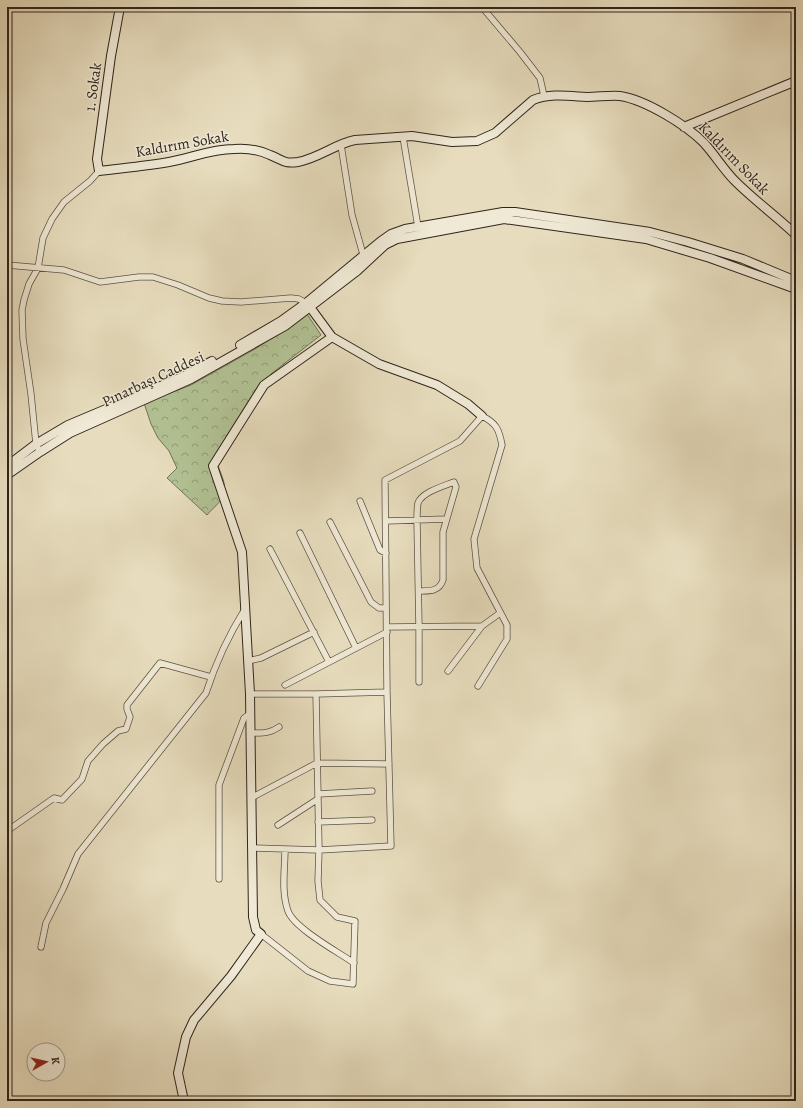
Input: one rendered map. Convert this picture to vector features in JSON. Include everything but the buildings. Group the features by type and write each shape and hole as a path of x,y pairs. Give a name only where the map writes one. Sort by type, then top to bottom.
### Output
{"street":[{"name":"1. Sokak","path":"100,171 97,158 112,50 120,7"},
{"path":"482,7 537,74 542,84 544,96"},
{"path":"684,127 796,81"},
{"name":"Kaldırım Sokak","path":"100,171 170,162 211,150 242,149 259,151 270,154 287,163 298,162 316,157 355,140 412,136 452,142 471,142 483,139 495,133 533,100 544,96 622,97 640,102 684,127 704,144 734,180 796,235"},
{"path":"403,137 418,226"},
{"path":"341,145 352,215 364,259"},
{"path":"38,448 23,339 22,310 26,292 38,268 43,238 52,219 64,202 100,171"},
{"path":"7,466 38,448 79,420 182,377 212,362 308,305 364,259 391,234 405,229 503,212 624,228 650,232 688,242 743,259 796,281"},
{"path":"364,259 397,239 504,219 646,239 710,258 796,289"},
{"path":"7,265 64,270 100,282 139,277 153,277 178,285 209,298 222,301 241,302 291,298 299,299 308,305 332,337 379,364 437,385 468,404 482,416 492,421 500,434 502,445 474,539 475,554 477,568 507,625 506,639 478,686"},
{"path":"316,694 319,850 318,881 320,900 337,917 355,921 353,984 330,982 308,971 256,930 253,917 250,694 242,552 213,466 264,385 332,337"},
{"path":"252,848 319,850 391,846 387,692 385,480 460,441 482,416"},
{"path":"7,475 38,448"},
{"path":"418,591 435,590 441,586 443,580 443,532 456,487 454,482 430,491 418,503 417,520 419,682"},
{"path":"360,501 380,550 386,553"},
{"path":"386,521 446,519"},
{"path":"330,522 371,602 379,608 386,608"},
{"path":"300,533 356,648"},
{"path":"270,549 329,662"},
{"path":"41,947 46,923 78,854 206,693 216,663 230,633 245,609"},
{"path":"448,671 482,626 500,613"},
{"path":"285,685 387,630 419,627 482,626"},
{"path":"248,661 261,658 314,632"},
{"path":"7,830 54,798 62,800 82,779 88,761 103,744 118,731 126,729 130,717 127,705 160,663 211,677"},
{"path":"250,694 387,692"},
{"path":"219,879 219,785 244,718 250,713"},
{"path":"251,733 268,733 279,727"},
{"path":"251,798 317,763 389,764"},
{"path":"278,825 318,797 372,792"},
{"path":"318,822 372,820"},
{"path":"285,849 285,888 288,912 292,918 305,930 354,963"},
{"path":"184,1101 178,1073 180,1060 194,1020 231,976 261,934"}],"green space":[{"path":"307,314 321,335 271,374 256,390 217,454 218,466 225,487 220,501 207,515 167,478 177,468 169,451 158,438 151,424 144,403 191,385 255,349"}]}
